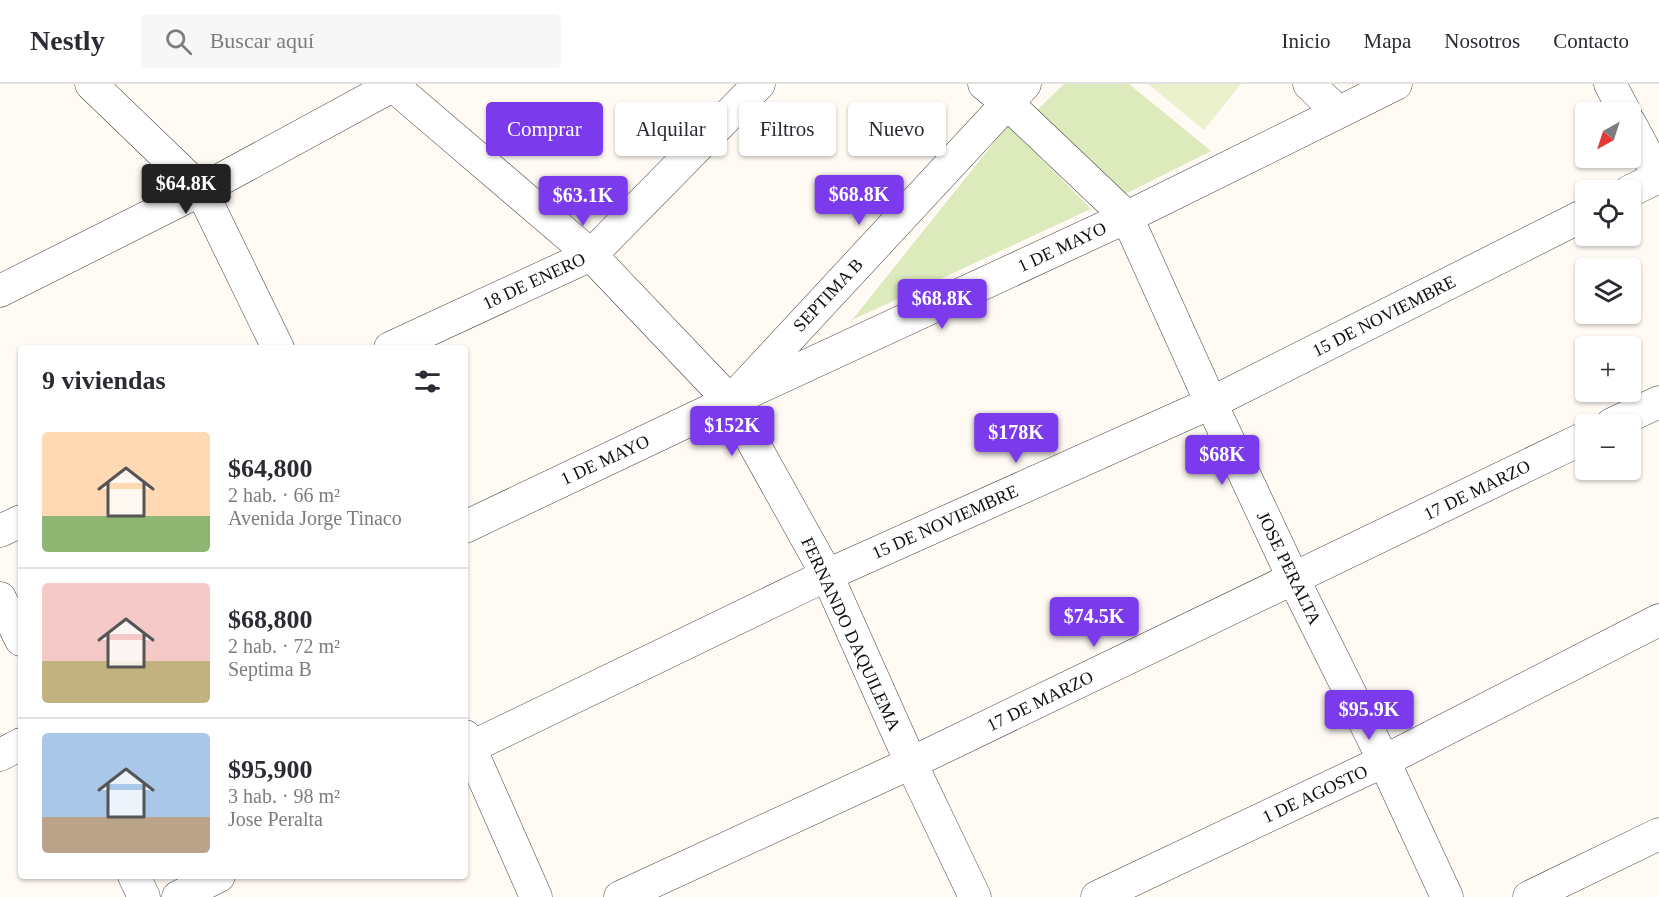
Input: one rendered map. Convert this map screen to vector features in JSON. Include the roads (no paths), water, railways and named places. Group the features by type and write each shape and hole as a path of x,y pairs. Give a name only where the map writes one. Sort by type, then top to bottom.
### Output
{"street":[{"path":"92,84 201,190 277,345"},
{"name":"18 DE ENERO","path":"396,345 591,255 759,84"},
{"path":"1309,84 1338,112"},
{"name":"1 DE MAYO","path":"468,526 1127,217 1396,84"},
{"path":"1610,84 1620,102"},
{"path":"0,291 201,190 394,85"},
{"name":"FERNANDO DAQUILEMA","path":"394,85 591,255 730,401 827,575 911,763 975,897"},
{"name":"JOSE PERALTA","path":"1006,90 1127,217 1210,403 1294,580 1384,761 1447,897"},
{"name":"SEPTIMA B","path":"730,401 1006,90"},
{"path":"1641,143 1659,177 1641,186"},
{"name":"15 DE NOVIEMBRE","path":"468,745 827,575 1210,403 1575,220"},
{"path":"1633,414 1659,402"},
{"name":"17 DE MARZO","path":"621,897 911,763 1575,442"},
{"path":"0,531 18,522"},
{"path":"0,598 18,634"},
{"name":"1 DE AGOSTO","path":"1096,897 1384,761 1659,620"},
{"path":"0,755 18,746"},
{"path":"468,747 536,897"},
{"path":"1529,897 1659,834"},
{"path":"135,879 144,897"},
{"path":"178,897 213,879"}]}
